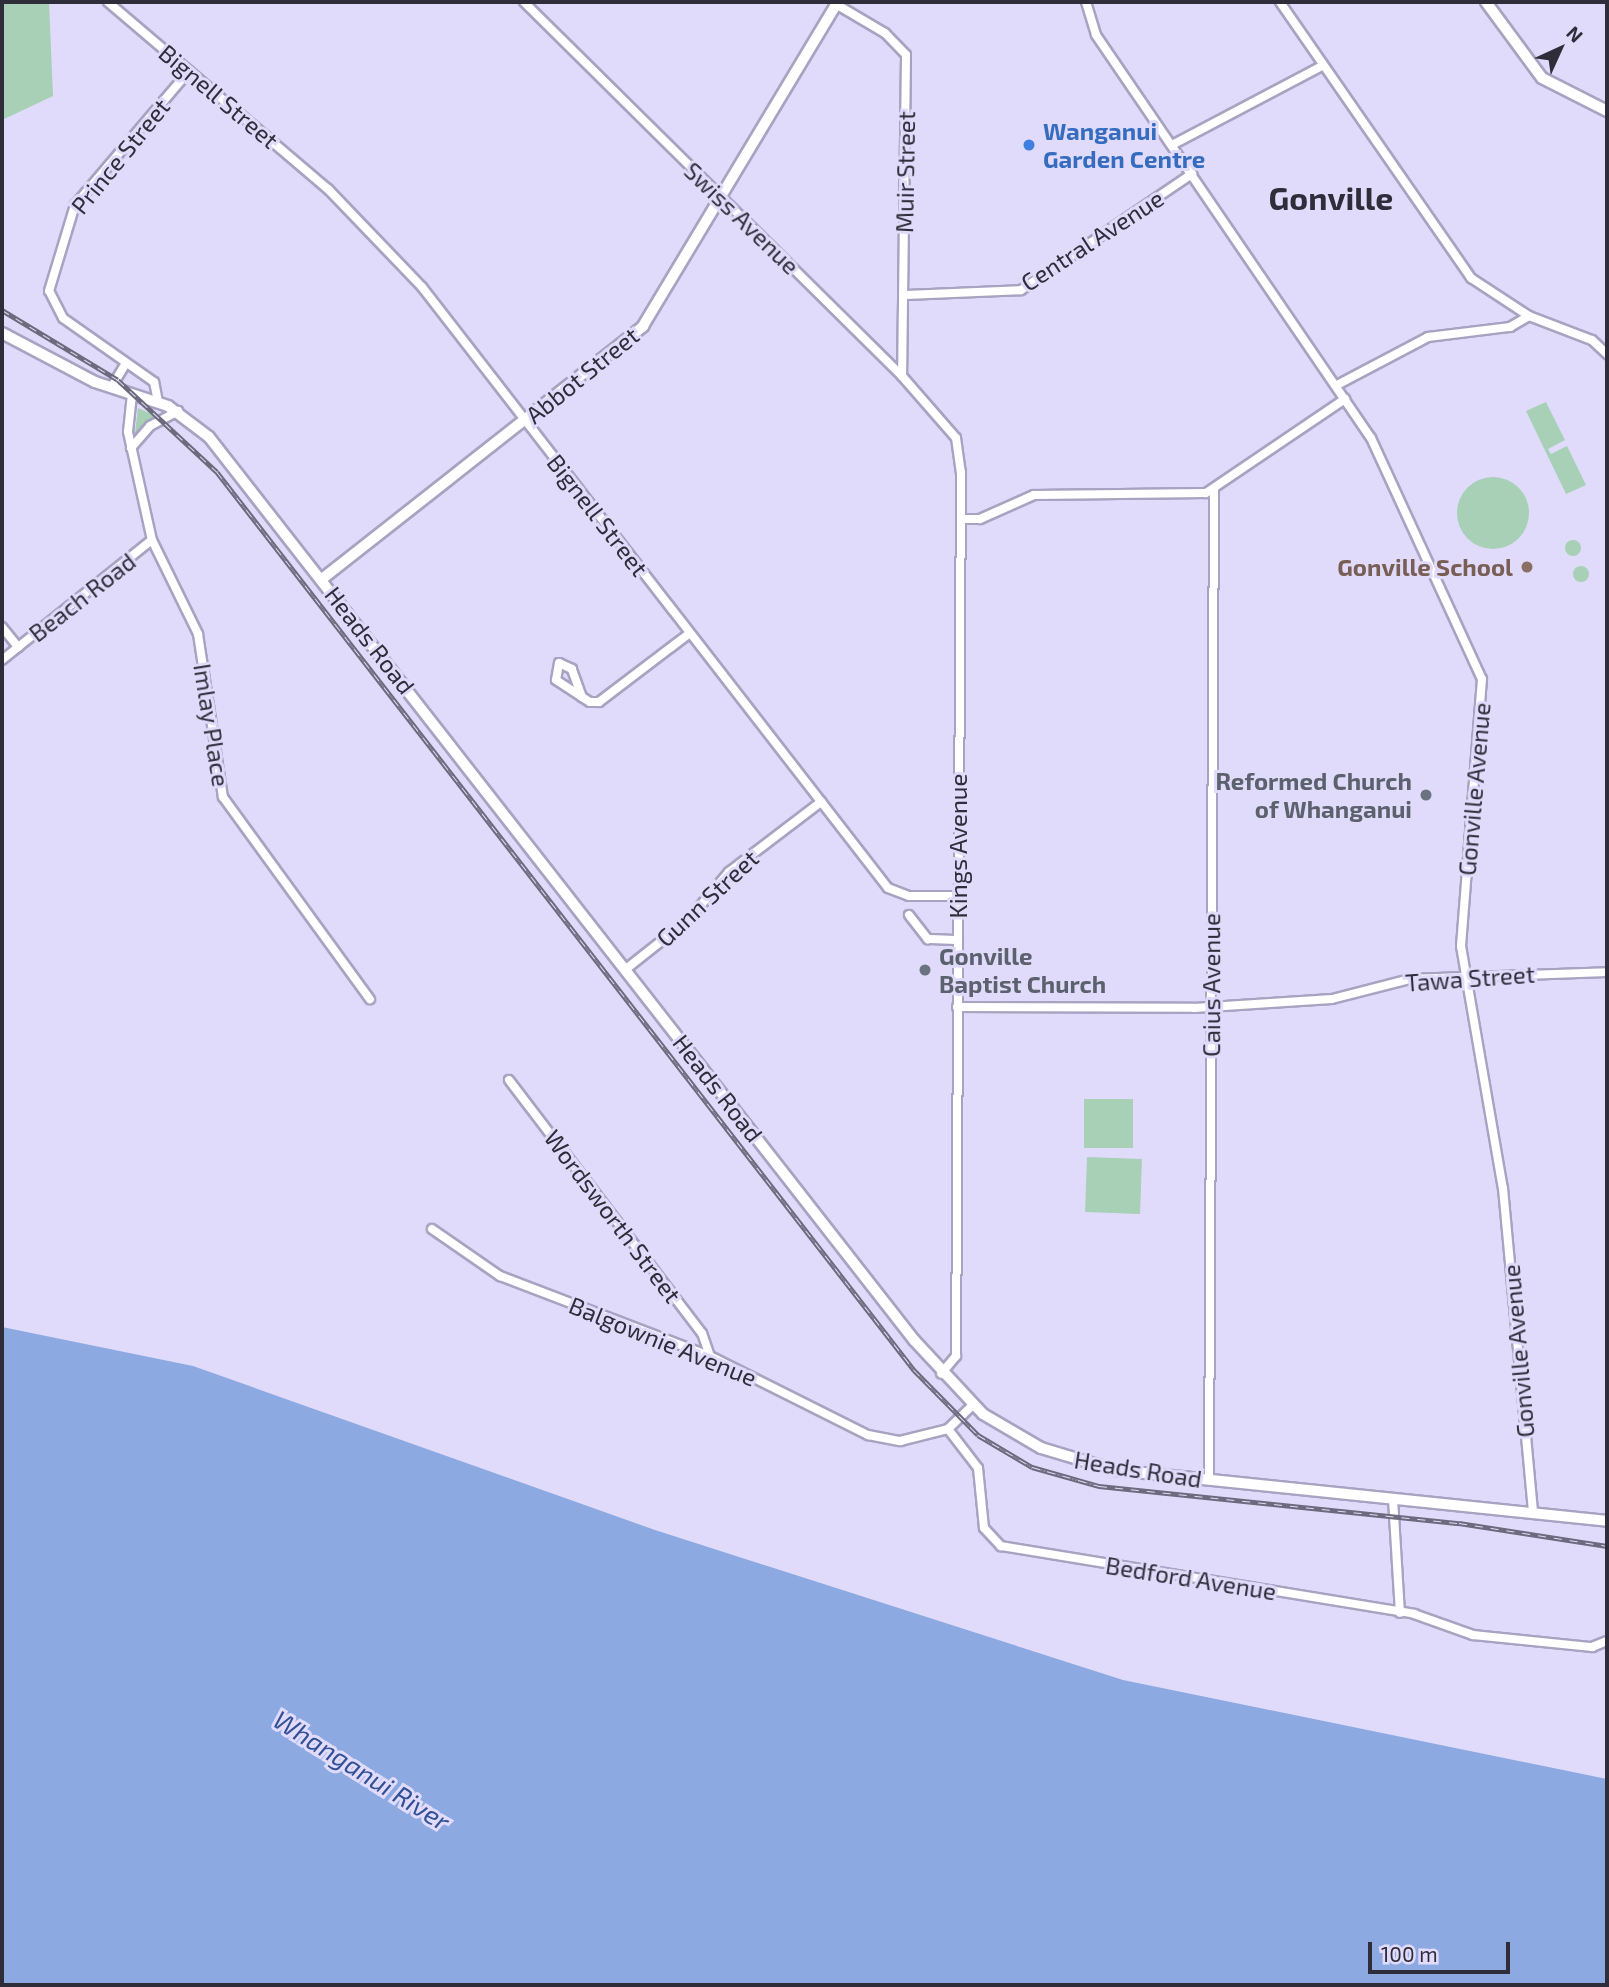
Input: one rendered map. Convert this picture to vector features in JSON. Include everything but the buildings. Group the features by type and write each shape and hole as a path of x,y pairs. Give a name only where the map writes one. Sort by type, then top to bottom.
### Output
{"main road":[{"path":"1486,2 1542,78 1607,111"},
{"name":"Abbot Street","path":"322,579 643,326 722,198 836,3"},
{"name":"Heads Road","path":"2,333 111,388 178,411 225,454 941,1374 973,1405 1063,1457 1209,1480 1607,1521"}],"street":[{"name":"Bignell Street","path":"108,2 337,199 422,288 888,888 909,896 958,896"},
{"name":"Swiss Avenue","path":"524,2 902,376 956,438"},
{"name":"Gonville Avenue","path":"1086,2 1096,34 1337,385 1375,447 1482,679 1462,926 1464,976 1503,1188 1533,1514"},
{"path":"1280,2 1458,263 1485,290 1529,316 1606,351"},
{"name":"Muir Street","path":"836,3 906,55 902,376"},
{"path":"1172,145 1322,66"},
{"name":"Prince Street","path":"158,402 158,386 63,318 51,304 51,276 75,205 189,71"},
{"name":"Central Avenue","path":"904,295 1021,290 1192,174"},
{"path":"1337,385 1428,337 1510,327 1529,316"},
{"path":"111,388 126,363"},
{"name":"Beach Road","path":"2,660 152,540 131,448 132,394"},
{"path":"961,519 980,519 1034,495 1214,489 1345,399"},
{"path":"131,448 150,426 178,411"},
{"name":"Kings Avenue","path":"941,1374 956,1356 961,519 956,438"},
{"name":"Caius Avenue","path":"1209,1480 1214,489"},
{"name":"Imlay Place","path":"152,540 198,634 223,797 370,999"},
{"path":"2,627 18,647"},
{"path":"582,698 607,699 690,633"},
{"name":"Gunn Street","path":"626,969 689,919 729,872 821,802"},
{"path":"909,915 928,939 958,940"},
{"name":"Tawa Street","path":"957,1007 1211,1007 1332,999 1410,979 1607,972"},
{"name":"Wordsworth Street","path":"509,1080 702,1333 710,1356"},
{"name":"Balgownie Avenue","path":"432,1229 500,1276 710,1356 868,1436 900,1441 948,1429 973,1405"},
{"name":"Bedford Avenue","path":"948,1429 978,1468 986,1534 1001,1546 1400,1612 1473,1635 1592,1647 1607,1640"},
{"path":"1393,1499 1400,1612"}],"green space":[{"path":"2,2 49,2 53,96 2,120"},
{"path":"1546,402 1565,440 1548,449 1551,454 1567,446 1586,485 1566,494 1526,411"},
{"path":"138,408 158,417 137,434 135,433"},
{"path":"1493,477 1513,483 1523,493 1529,513 1523,533 1513,543 1493,549 1473,543 1463,533 1457,513 1463,493 1473,483"},
{"path":"1570,540 1576,540 1581,548 1579,554 1570,556 1565,551 1565,545"},
{"path":"1581,566 1587,568 1587,580 1581,582 1575,580 1573,574 1575,568"},
{"path":"1084,1099 1133,1099 1133,1148 1084,1148"},
{"path":"1087,1157 1142,1159 1140,1214 1085,1212"}],"water":[{"name":"Whanganui River","path":"2,1327 193,1366 655,1530 1123,1680 1607,1779 1607,1985 2,1985"}],"railway":[{"path":"2,310 118,380 217,472 914,1370 978,1435 1032,1467 1099,1486 1459,1523 1607,1546"}],"place":[{"name":"Wanganui Garden Centre","path":"1029,145"},
{"name":"Gonville School","path":"1527,567"},
{"name":"Reformed Church of Whanganui","path":"1426,795"},
{"name":"Gonville Baptist Church","path":"925,970"}],"district":[{"name":"Gonville","path":"1331,197"}]}
